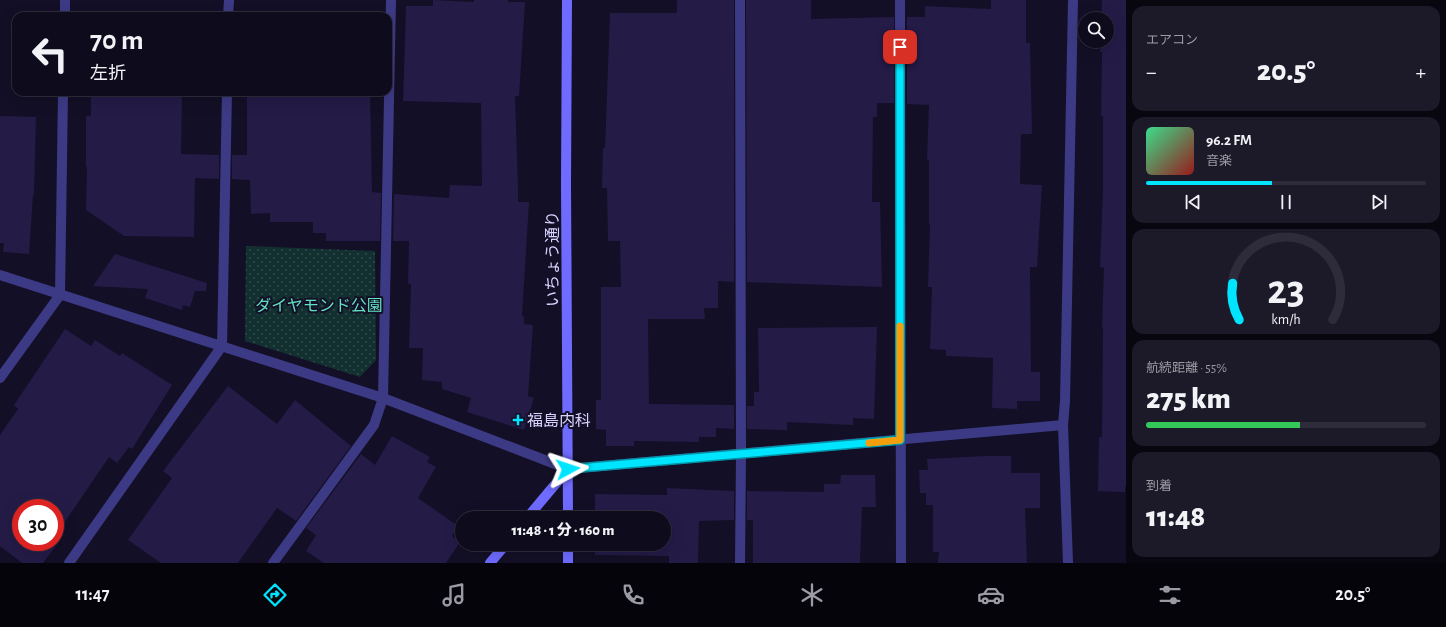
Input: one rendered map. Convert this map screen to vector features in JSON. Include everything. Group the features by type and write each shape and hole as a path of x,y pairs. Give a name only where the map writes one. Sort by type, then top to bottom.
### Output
{"street":[{"path":"64,12 65,0"},
{"path":"228,12 229,0"},
{"path":"391,0 391,12"},
{"name":"いちょう通り","path":"567,0 566,184 568,511"},
{"path":"740,0 740,563"},
{"path":"900,0 901,563"},
{"path":"1068,563 1063,425 1065,394 1073,0"},
{"path":"0,378 60,295 63,96"},
{"path":"69,563 222,346 227,96"},
{"path":"273,563 374,425 383,398 389,96"},
{"path":"0,276 383,398 568,469 1063,425"},
{"path":"533,511 568,469"},
{"path":"490,563 500,551"},
{"path":"568,551 568,563"}],"green space":[{"name":"ダイヤモンド公園","path":"246,246 375,251 376,360 360,377 245,341"}],"building":[{"path":"433,0 474,2 474,0 508,0 508,2 525,2 519,96 515,96 518,202 529,202 522,316 524,316 524,324 533,325 528,396 534,398 524,430 467,412 471,398 442,389 442,382 422,380 423,348 409,348 411,284 408,284 409,241 393,241 394,194 449,198 450,185 482,186 481,103 403,101 406,6 433,6"},
{"path":"677,0 734,0 734,282 718,281 718,308 704,308 705,319 648,319 649,404 734,405 734,429 716,428 716,437 699,437 699,442 634,441 634,446 606,446 606,430 596,429 596,400 601,400 601,287 621,287 620,241 608,241 607,188 602,188 610,13 677,13"},
{"path":"746,0 811,0 811,19 894,17 894,103 877,103 877,117 873,117 872,202 880,202 882,287 747,282"},
{"path":"991,0 1026,0 1026,43 1030,43 1032,134 1021,134 1020,184 1042,185 1037,267 1030,267 1031,372 1040,372 1040,401 1017,401 1017,409 992,408 993,358 946,356 946,350 930,349 932,287 928,287 930,224 929,160 927,160 929,105 907,104 907,17 925,17 925,6 991,9"},
{"path":"1102,0 1126,0 1125,492 1098,491 1099,437 1102,437 1102,327 1104,268 1100,267 1103,188 1103,116 1101,116 1102,52 1100,52 1100,48 1114,48 1114,12 1101,12"},
{"path":"91,96 182,96 181,154 219,155 219,179 195,178 194,237 124,236 86,210 86,116 91,116"},
{"path":"247,96 370,96 372,192 381,193 380,241 326,241 326,233 313,233 313,222 270,222 270,213 251,214 250,180 232,179 232,155 247,155"},
{"path":"0,116 36,117 34,195 29,254 3,252 4,243 0,243"},
{"path":"115,254 207,283 206,291 195,291 190,307 183,305 182,310 145,298 148,289 93,286"},
{"path":"877,327 874,419 853,418 853,425 787,422 787,430 747,429 747,406 754,406 754,392 759,392 758,328"},
{"path":"65,329 91,346 95,340 120,356 122,353 172,385 132,449 129,447 117,463 109,457 64,523 64,499 12,499 12,551 52,551 43,563 22,563 0,546 0,435 18,409 14,405"},
{"path":"228,386 277,424 295,400 351,446 296,521 277,508 238,563 161,563 128,540 172,478 163,471"},
{"path":"392,436 430,457 427,462 436,467 418,498 455,524 455,531 452,536 455,538 455,550 446,563 324,563 306,551 316,535 306,528 361,454 375,465"},
{"path":"1011,456 1011,473 1040,473 1040,508 1025,508 1027,563 938,563 939,552 933,552 933,505 926,505 926,493 920,493 919,470 928,470 927,459"},
{"path":"841,475 875,475 876,507 862,507 860,563 753,563 753,520 747,520 747,491 824,492 824,484 840,484"},
{"path":"667,488 734,491 734,520 699,521 698,563 669,563 669,556 595,555 595,551 671,551 671,511 595,511 595,494 667,495"}],"slow traffic":[{"path":"869,443 900,440 900,326"}],"place":[{"name":"福島内科","path":"518,420"}],"route":[{"path":"568,469 900,440 900,47"}]}
